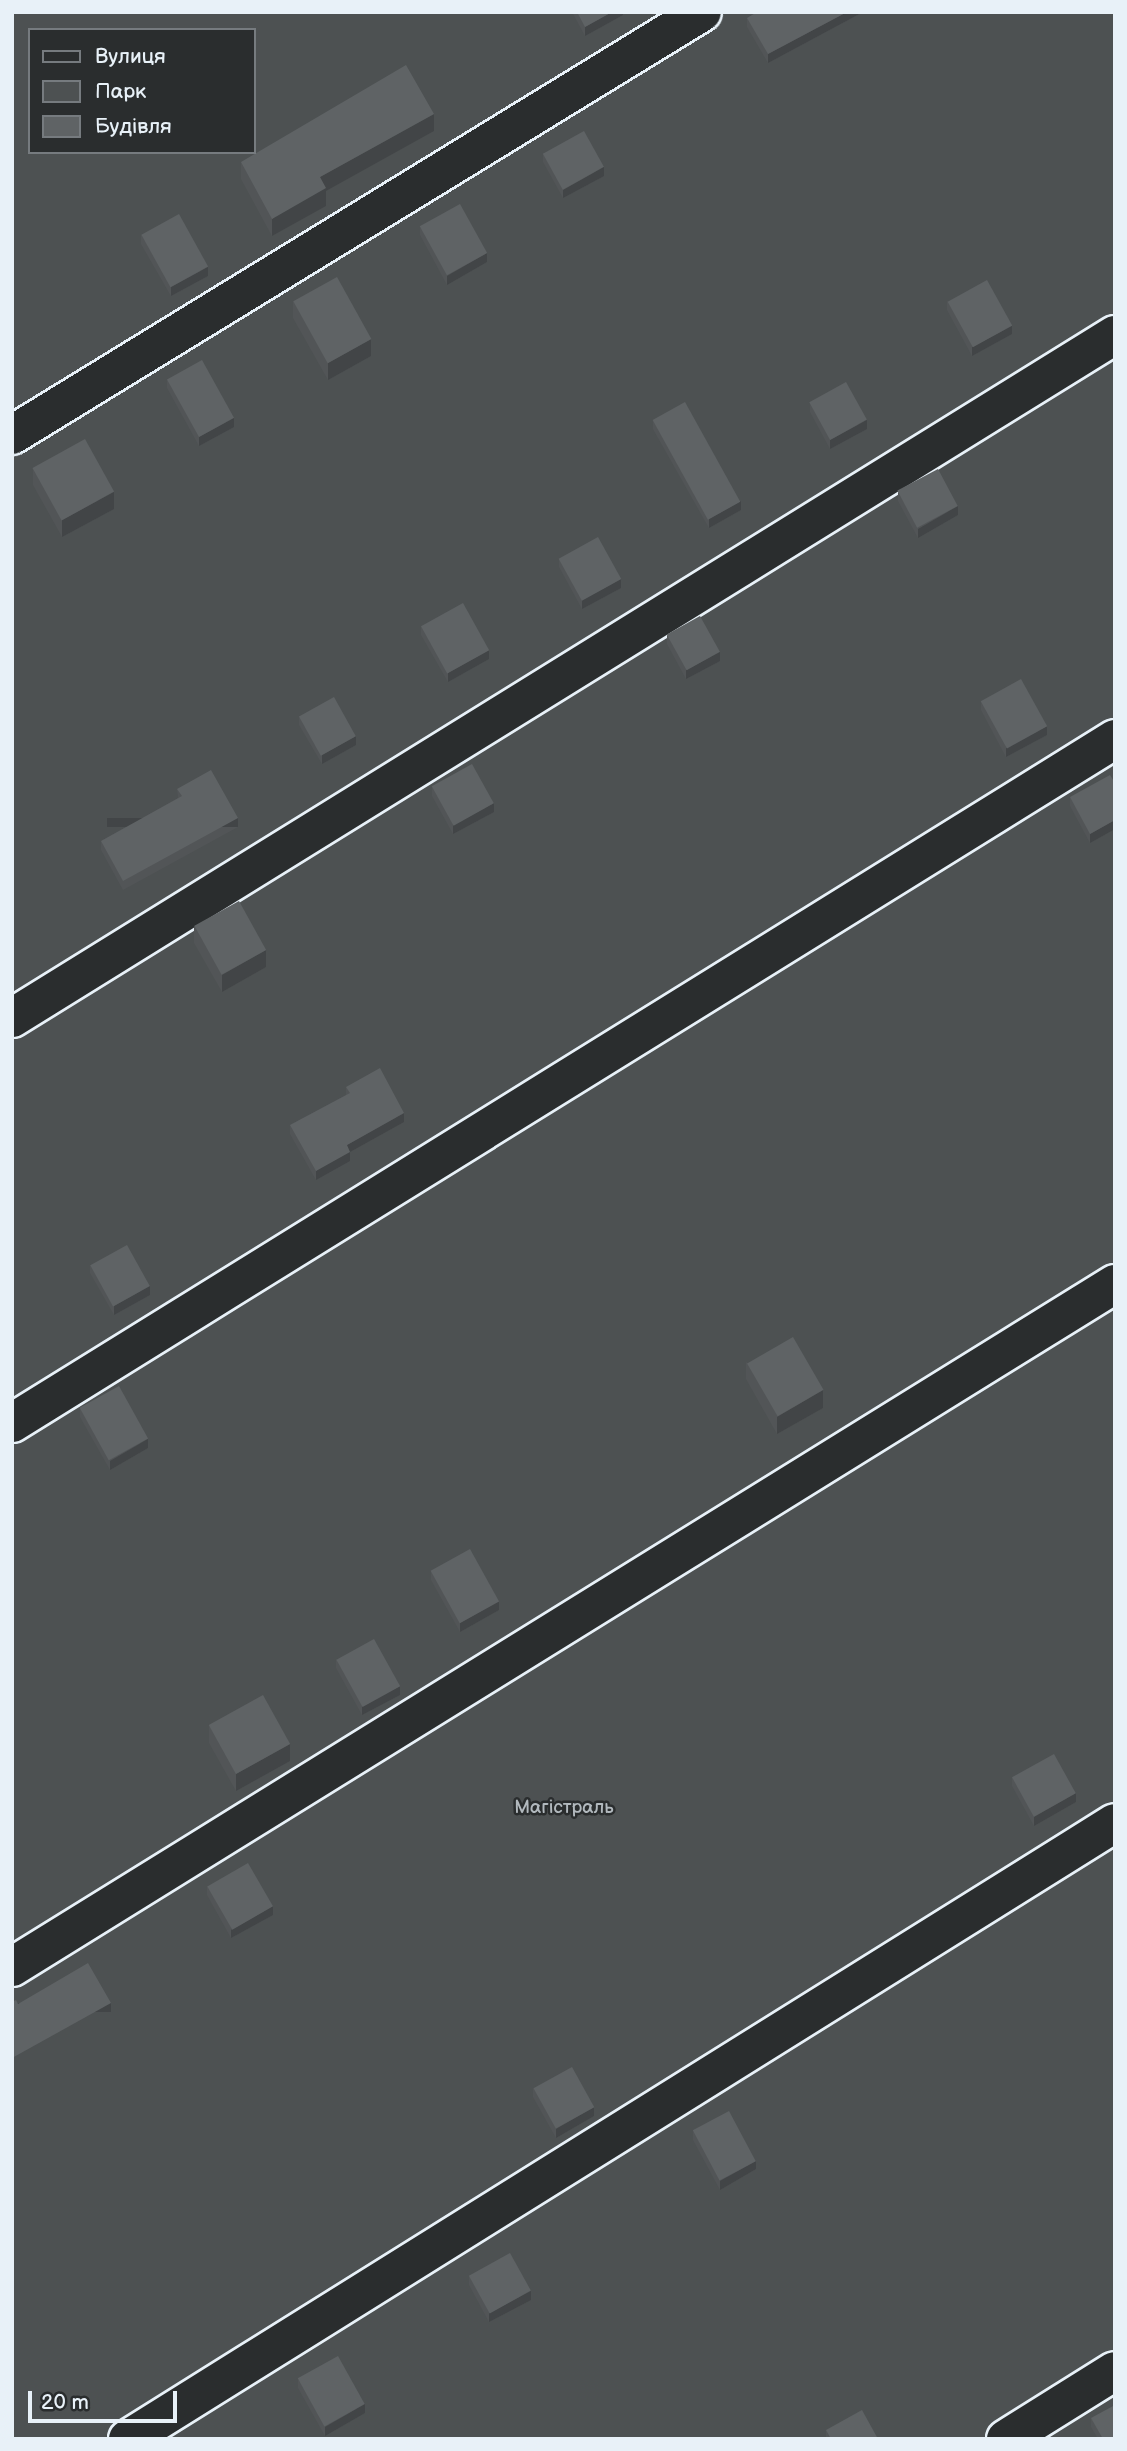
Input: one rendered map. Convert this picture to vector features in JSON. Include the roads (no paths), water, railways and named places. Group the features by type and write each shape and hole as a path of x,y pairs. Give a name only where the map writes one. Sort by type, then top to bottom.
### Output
{"lane":[{"path":"12,435 702,12"},
{"path":"12,1018 1115,335"},
{"path":"12,1423 1115,739"},
{"path":"12,1967 1115,1284"},
{"path":"128,2439 1115,1823"},
{"path":"1006,2439 1115,2371"}],"park label":[{"name":"Магістраль","path":"564,1808"}]}
